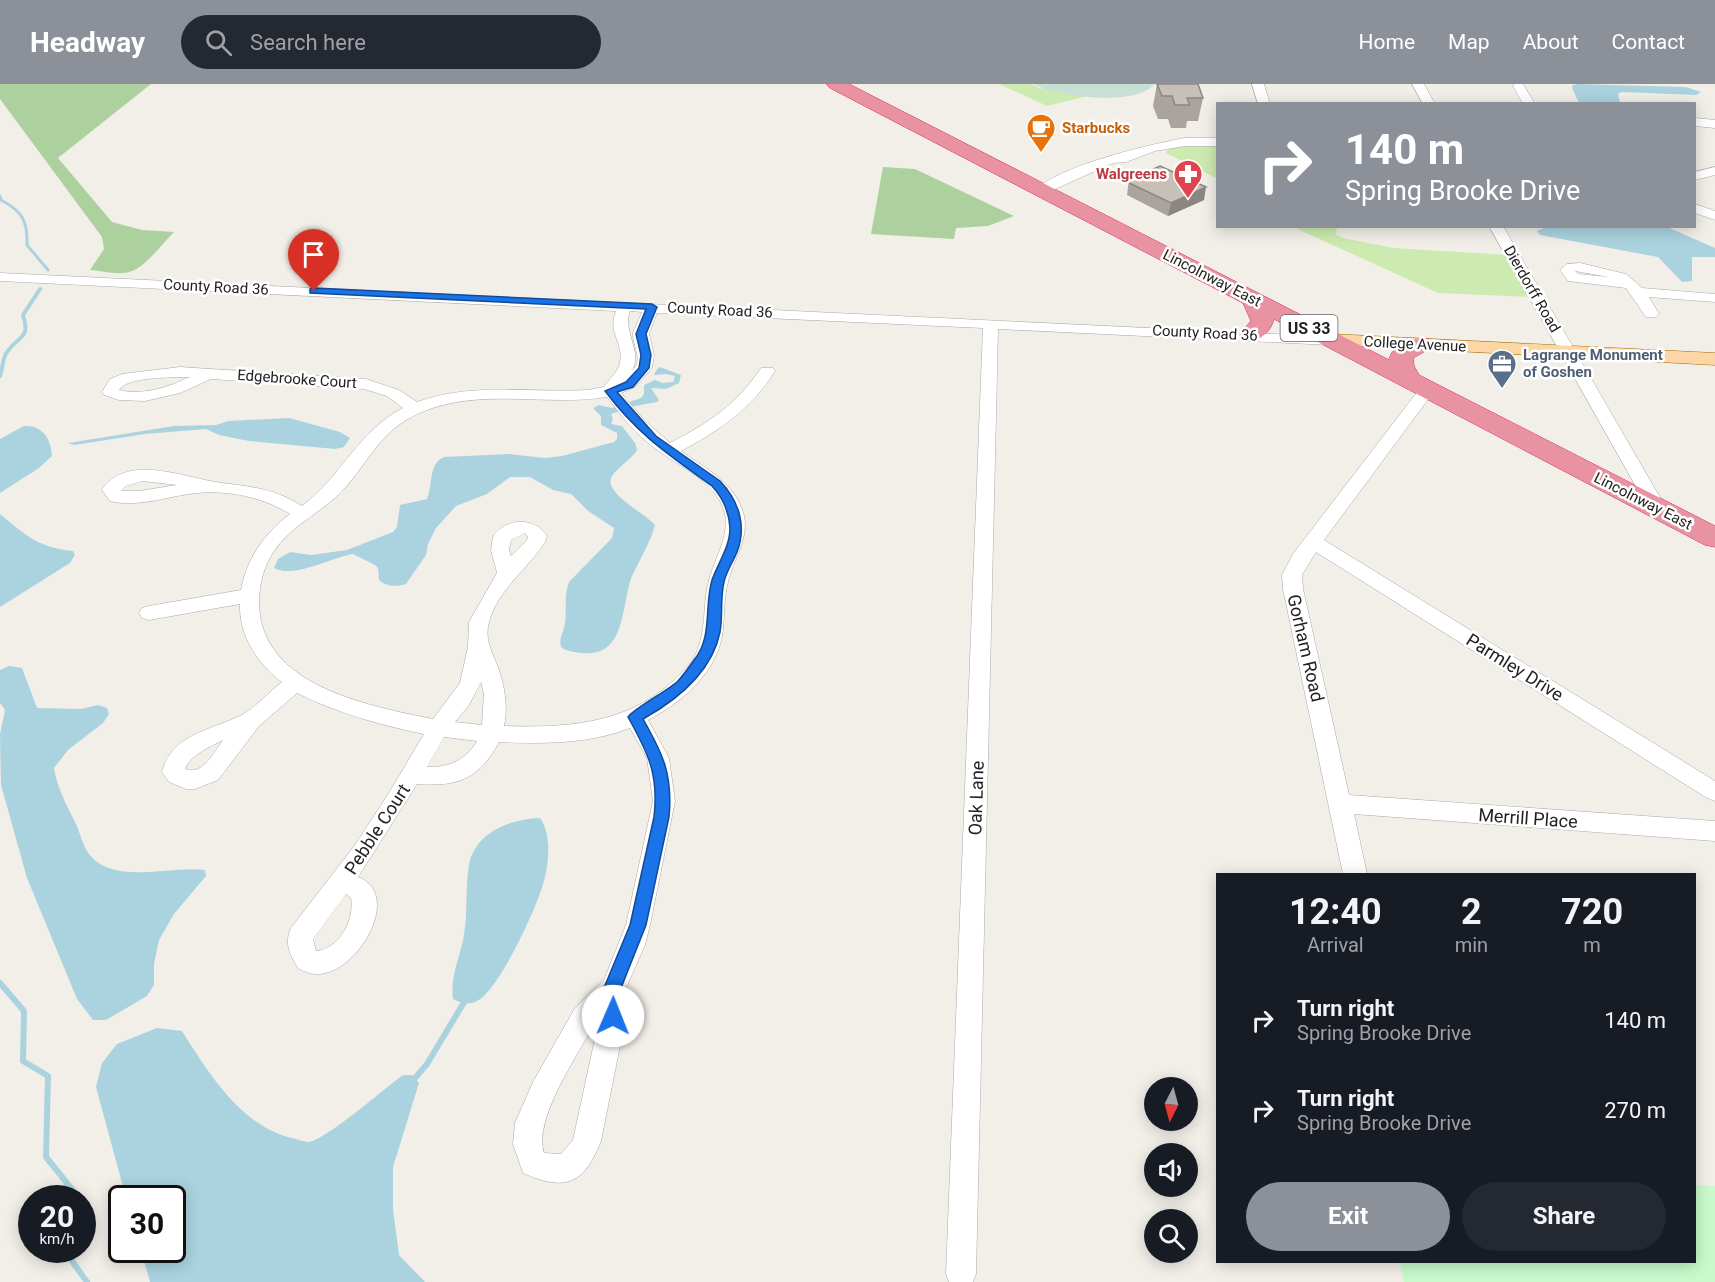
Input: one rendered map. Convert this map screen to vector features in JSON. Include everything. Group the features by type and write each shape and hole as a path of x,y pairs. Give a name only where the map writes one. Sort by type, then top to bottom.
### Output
{"highway":[{"name":"Lincolnway East","path":"836,84 1715,538"},
{"path":"1251,298 1262,315 1263,322 1251,335"},
{"path":"1419,386 1402,367 1400,360 1402,355 1422,344"}],"main road":[{"name":"College Avenue","path":"1331,340 1715,359"}],"street":[{"path":"1258,84 1263,102"},
{"path":"1418,84 1428,102"},
{"path":"1519,86 1528,102"},
{"path":"1696,122 1715,124"},
{"path":"1042,191 1063,188 1120,164 1126,158 1167,144 1216,142"},
{"path":"1696,176 1715,171"},
{"path":"1696,208 1715,216"},
{"name":"Dierdorff Road","path":"1497,228 1657,508"},
{"name":"County Road 36","path":"3,277 1331,340"},
{"path":"1651,314 1635,288 1715,298"},
{"path":"620,401 476,393 448,398 399,417 380,431 338,486 278,534 264,551 253,574 249,595 248,612 253,634 277,668 296,682 330,699 360,709 438,728 493,734 552,735 580,732 610,726 635,717 654,707 682,685 703,659 713,633 718,582 736,531 734,512 725,493 716,484 638,424 620,401 613,384 625,373 627,366 628,349 619,331 621,314 625,306"},
{"path":"620,401 629,384 644,368 646,355 641,334 652,307"},
{"name":"Oak Lane","path":"961,1274 991,323"},
{"path":"670,450 706,431 739,409 754,392 767,370"},
{"name":"Edgebrooke Court","path":"208,374 190,385 167,391 125,396 110,392 116,382 128,377 180,372 366,384 393,393 415,409"},
{"name":"Gorham Road","path":"1355,873 1292,582 1295,567 1419,386"},
{"path":"207,486 274,497 303,514"},
{"name":"Parmley Drive","path":"1314,542 1715,792"},
{"name":"Pebble Court","path":"341,882 382,824 438,728 470,684 478,646 479,622 507,573"},
{"path":"149,613 249,595"},
{"path":"478,646 491,669 494,690 493,734"},
{"path":"251,720 296,682"},
{"path":"613,988 613,1016 587,1141 581,1157 559,1171 544,1169 533,1163 527,1144 529,1123 543,1092 584,1017 613,988 628,956 638,925 662,817 663,801 657,758 635,717"},
{"name":"Pebble Court","path":"411,776 437,778 466,769 482,754 493,734"},
{"name":"Merrill Place","path":"1341,804 1715,831"}],"green space":[{"path":"0,84 151,84 58,158 112,222 142,230 174,232 143,265 122,273 90,270 104,249 102,237 0,99"},
{"path":"999,84 1032,84 1039,88 1088,96 1047,106"},
{"path":"1034,84 1154,84 1145,91 1131,96 1096,98 1059,93"},
{"path":"1184,145 1216,145 1216,178 1166,153 1169,148"},
{"path":"883,167 915,169 1014,216 988,226 956,228 954,239 871,234"},
{"path":"1295,228 1338,228 1335,234 1343,238 1394,248 1507,255 1530,297 1438,293"},
{"path":"1696,1185 1715,1186 1715,1282 1404,1282 1399,1263 1696,1263"}],"water":[{"path":"1573,85 1686,87 1701,92 1696,95 1622,92 1618,94 1620,102 1579,102 1572,88"},
{"path":"1544,228 1669,228 1715,248 1715,257 1692,257 1692,281 1682,282 1658,257 1540,235 1537,231"},
{"path":"660,367 681,375 679,383 666,389 651,388 659,400 657,402 611,414 613,419 611,424 622,426 635,443 637,450 613,474 611,484 620,497 655,525 648,545 632,576 620,626 608,647 597,652 571,652 561,647 560,642 565,622 569,582 612,538 614,528 588,511 571,494 553,490 530,477 510,477 487,494 456,506 436,528 428,544 426,555 406,584 392,586 385,584 379,580 378,568 375,565 353,554 292,571 274,568 278,559 290,552 311,555 347,550 393,532 397,527 400,505 427,499 435,465 444,457 509,454 545,458 562,456 614,442 617,439 617,433 601,425 601,416 593,408 599,405 611,408 641,398 644,394 644,385 655,380 663,383 673,382 675,376 654,375"},
{"path":"289,418 340,432 350,438 344,447 335,449 249,441 219,435 206,429 145,434 74,445 68,443 174,426 216,425 228,421"},
{"path":"24,426 31,426 45,434 52,456 39,468 0,493 0,439"},
{"path":"0,514 33,539 50,547 73,551 75,555 70,563 0,607"},
{"path":"9,666 22,668 37,708 81,709 98,705 107,708 109,714 103,723 68,750 54,768 57,783 89,854 100,864 128,872 205,870 206,876 174,914 159,940 154,964 154,985 147,996 106,1020 93,1020 77,999 27,878 1,785 0,734 5,710 0,703 0,670"},
{"path":"540,818 548,841 547,868 525,930 505,968 484,996 472,1003 453,999 453,982 464,935 469,865 473,854 478,844 496,830 517,821"},
{"path":"157,1028 182,1031 216,1082 244,1112 259,1124 277,1133 306,1142 329,1132 403,1075 412,1075 419,1083 393,1167 393,1209 399,1255 425,1282 150,1282 145,1263 186,1263 186,1185 122,1185 96,1087 102,1063 117,1044"}],"building":[{"path":"1157,84 1198,84 1203,98 1187,98 1190,105 1175,105 1172,96 1162,96"},
{"path":"1160,166 1206,187 1171,203 1129,183 1129,180"}],"waterway":[{"path":"0,196 1,200 19,213 25,223 27,245 48,270"},
{"path":"0,376 5,355 24,333 23,315 40,289"},
{"path":"0,983 24,1011 23,1061 48,1076 46,1157 69,1185"},
{"path":"415,1078 427,1064 463,1004"},
{"path":"73,1263 87,1282"}],"place":[{"name":"Starbucks","path":"1041,154"},
{"name":"Walgreens","path":"1188,200"},
{"name":"Lagrange Monument of Goshen","path":"1502,390"}],"route":[{"path":"314,291 652,307 642,326 642,344 646,355 644,368 629,384 611,391 652,438 725,493 734,512 736,531 718,582 713,633 703,659 682,685 654,707 635,717 657,758 663,788 662,817 638,925 613,988 613,1016"}]}
